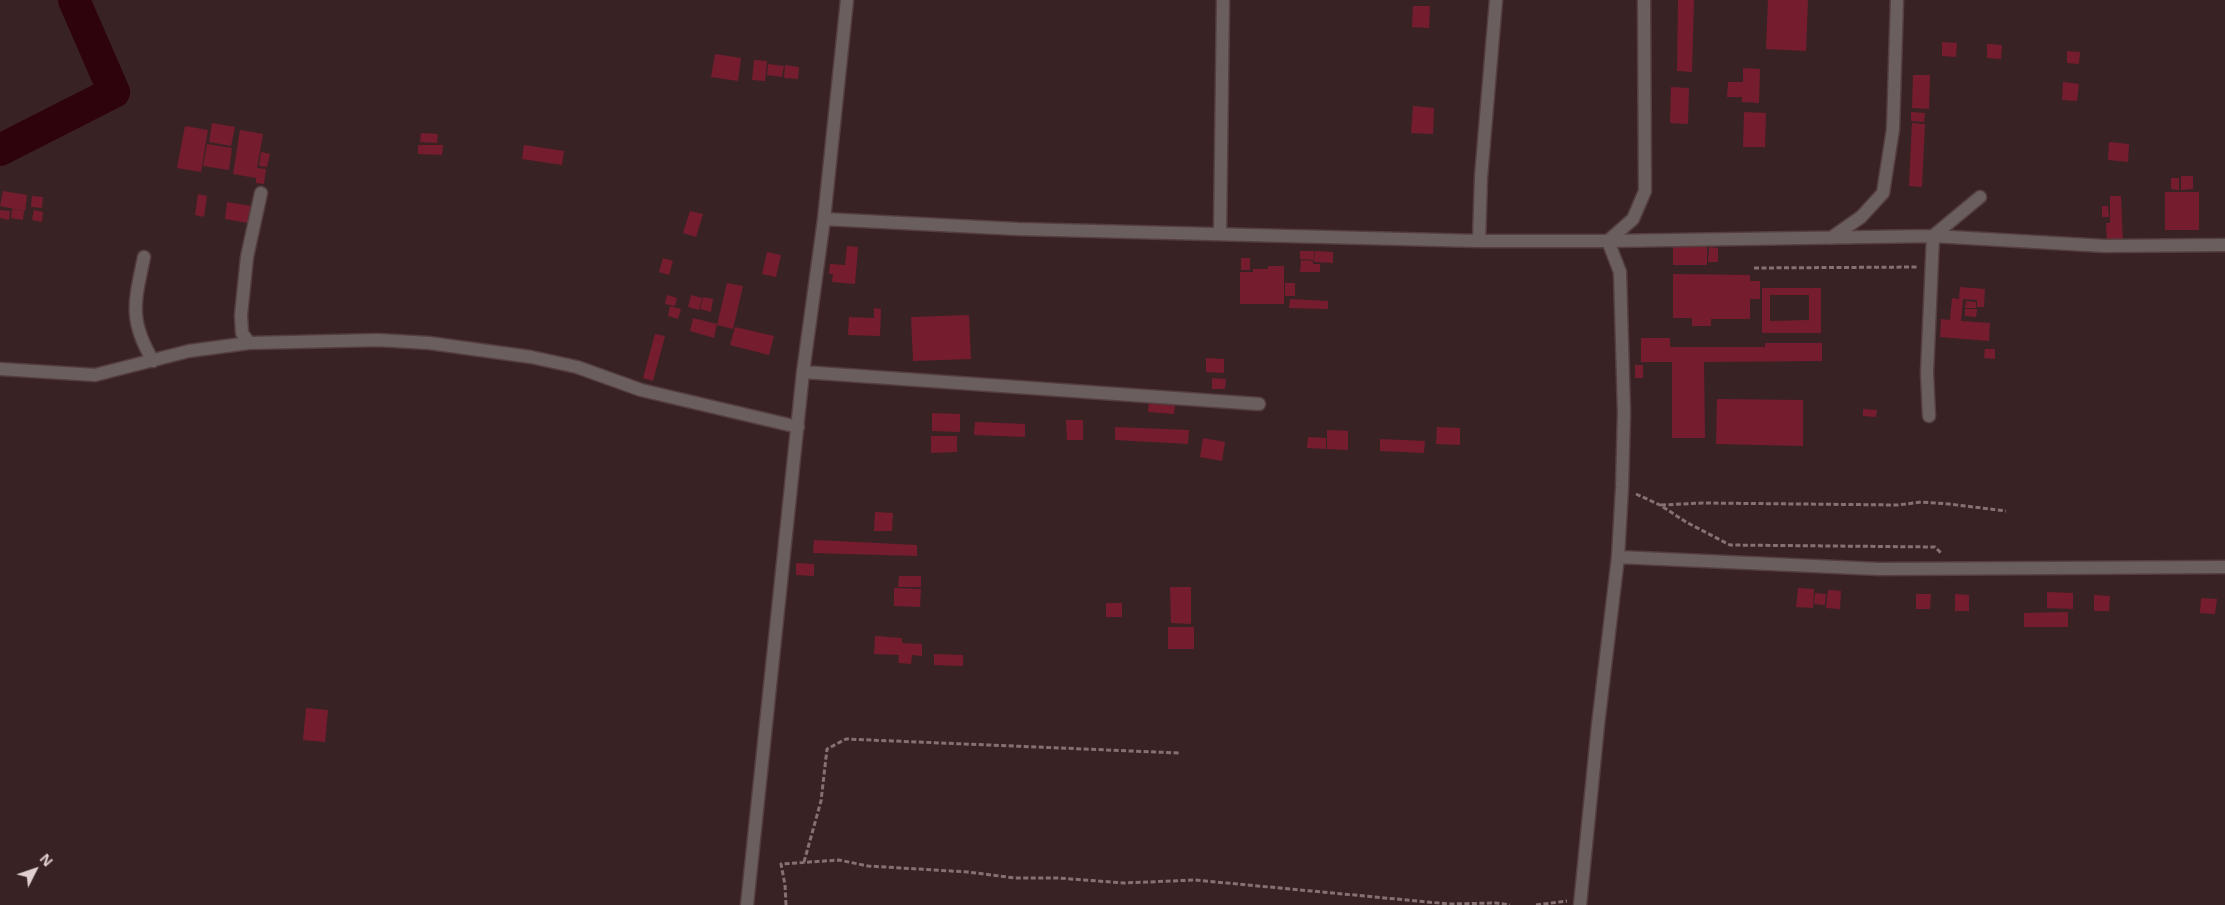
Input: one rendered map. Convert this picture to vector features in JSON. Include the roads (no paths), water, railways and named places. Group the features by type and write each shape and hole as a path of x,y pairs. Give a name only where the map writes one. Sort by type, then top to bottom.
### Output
{"street":[{"path":"747,905 803,372 824,219 847,0"},
{"path":"1220,234 1223,0"},
{"path":"1479,241 1481,177 1496,0"},
{"path":"1608,242 1633,219 1645,190 1644,0"},
{"path":"1831,238 1861,217 1883,194 1893,128 1897,0"},
{"path":"249,343 242,333 241,315 248,257 261,193"},
{"path":"1929,416 1927,373 1933,236 1980,197"},
{"path":"824,219 1018,229 1479,241 1608,242 1933,236 2105,246 2225,244"},
{"path":"1580,904 1598,725 1618,557 1622,488 1624,414 1620,272 1608,242"},
{"path":"144,257 134,308 140,339 153,361"},
{"path":"0,369 95,375 189,351 249,343 378,340 429,343 531,357 576,367 641,390 798,427"},
{"path":"803,372 1259,404"},
{"path":"1618,557 1879,569 2225,567"}],"waterway":[{"path":"0,150 114,92 74,0"}]}
